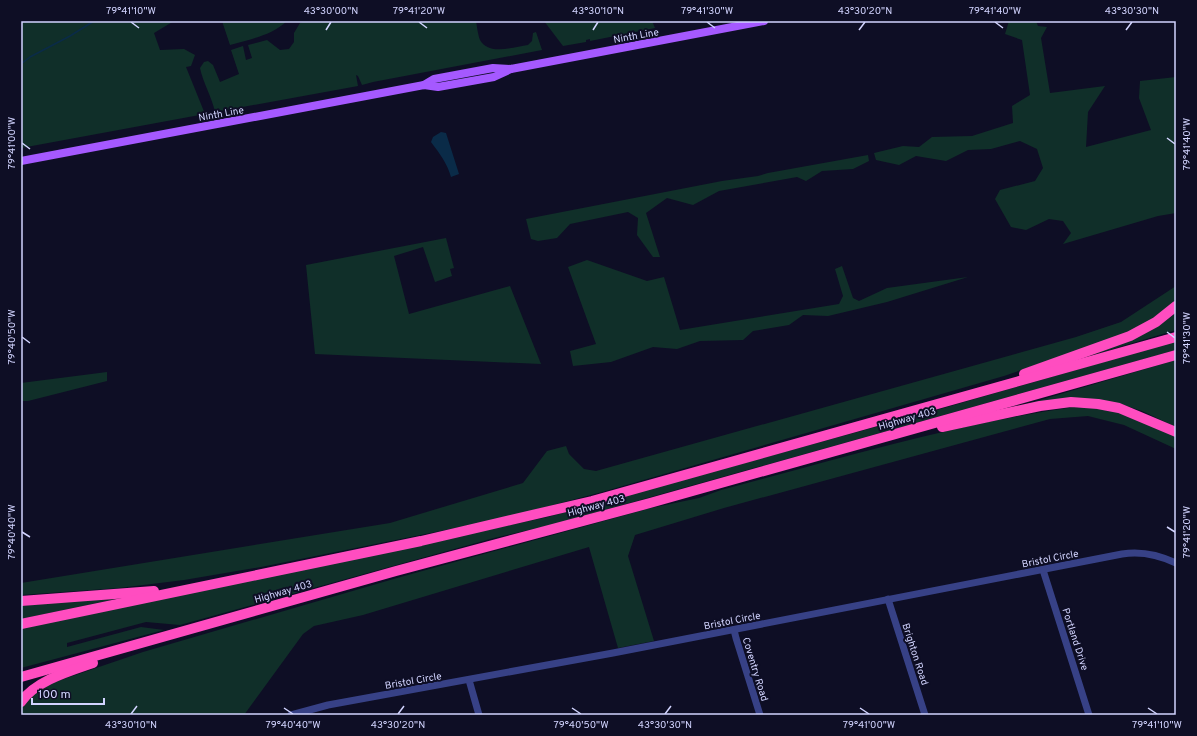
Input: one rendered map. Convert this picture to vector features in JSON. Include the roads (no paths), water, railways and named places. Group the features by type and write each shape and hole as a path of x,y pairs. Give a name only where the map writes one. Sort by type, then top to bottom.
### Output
{"highway":[{"path":"981,391 1017,376 1130,336 1156,322 1176,306"},
{"name":"Highway 403","path":"21,624 188,588 421,541 592,501 1176,337"},
{"name":"Highway 403","path":"21,677 396,571 658,501 1176,355"},
{"path":"904,432 922,431 1040,406 1071,402 1098,404 1119,408 1176,432"},
{"path":"21,601 188,588"},
{"path":"21,702 33,689 52,679 91,663 144,647 158,638"}],"main road":[{"name":"Ninth Line","path":"21,161 424,85 434,79 493,68 510,69 764,21"}],"street":[{"name":"Bristol Circle","path":"291,715 328,705 734,630 1130,553 1159,556 1176,563"},
{"name":"Portland Drive","path":"1043,570 1089,715"},
{"name":"Brighton Road","path":"888,599 925,715"},
{"name":"Coventry Road","path":"734,630 760,715"},
{"path":"469,680 480,715"}],"water":[{"path":"441,132 446,133 459,174 451,177 445,163 431,142 433,137"}],"waterway":[{"path":"21,64 30,57 70,36 94,21"}]}
